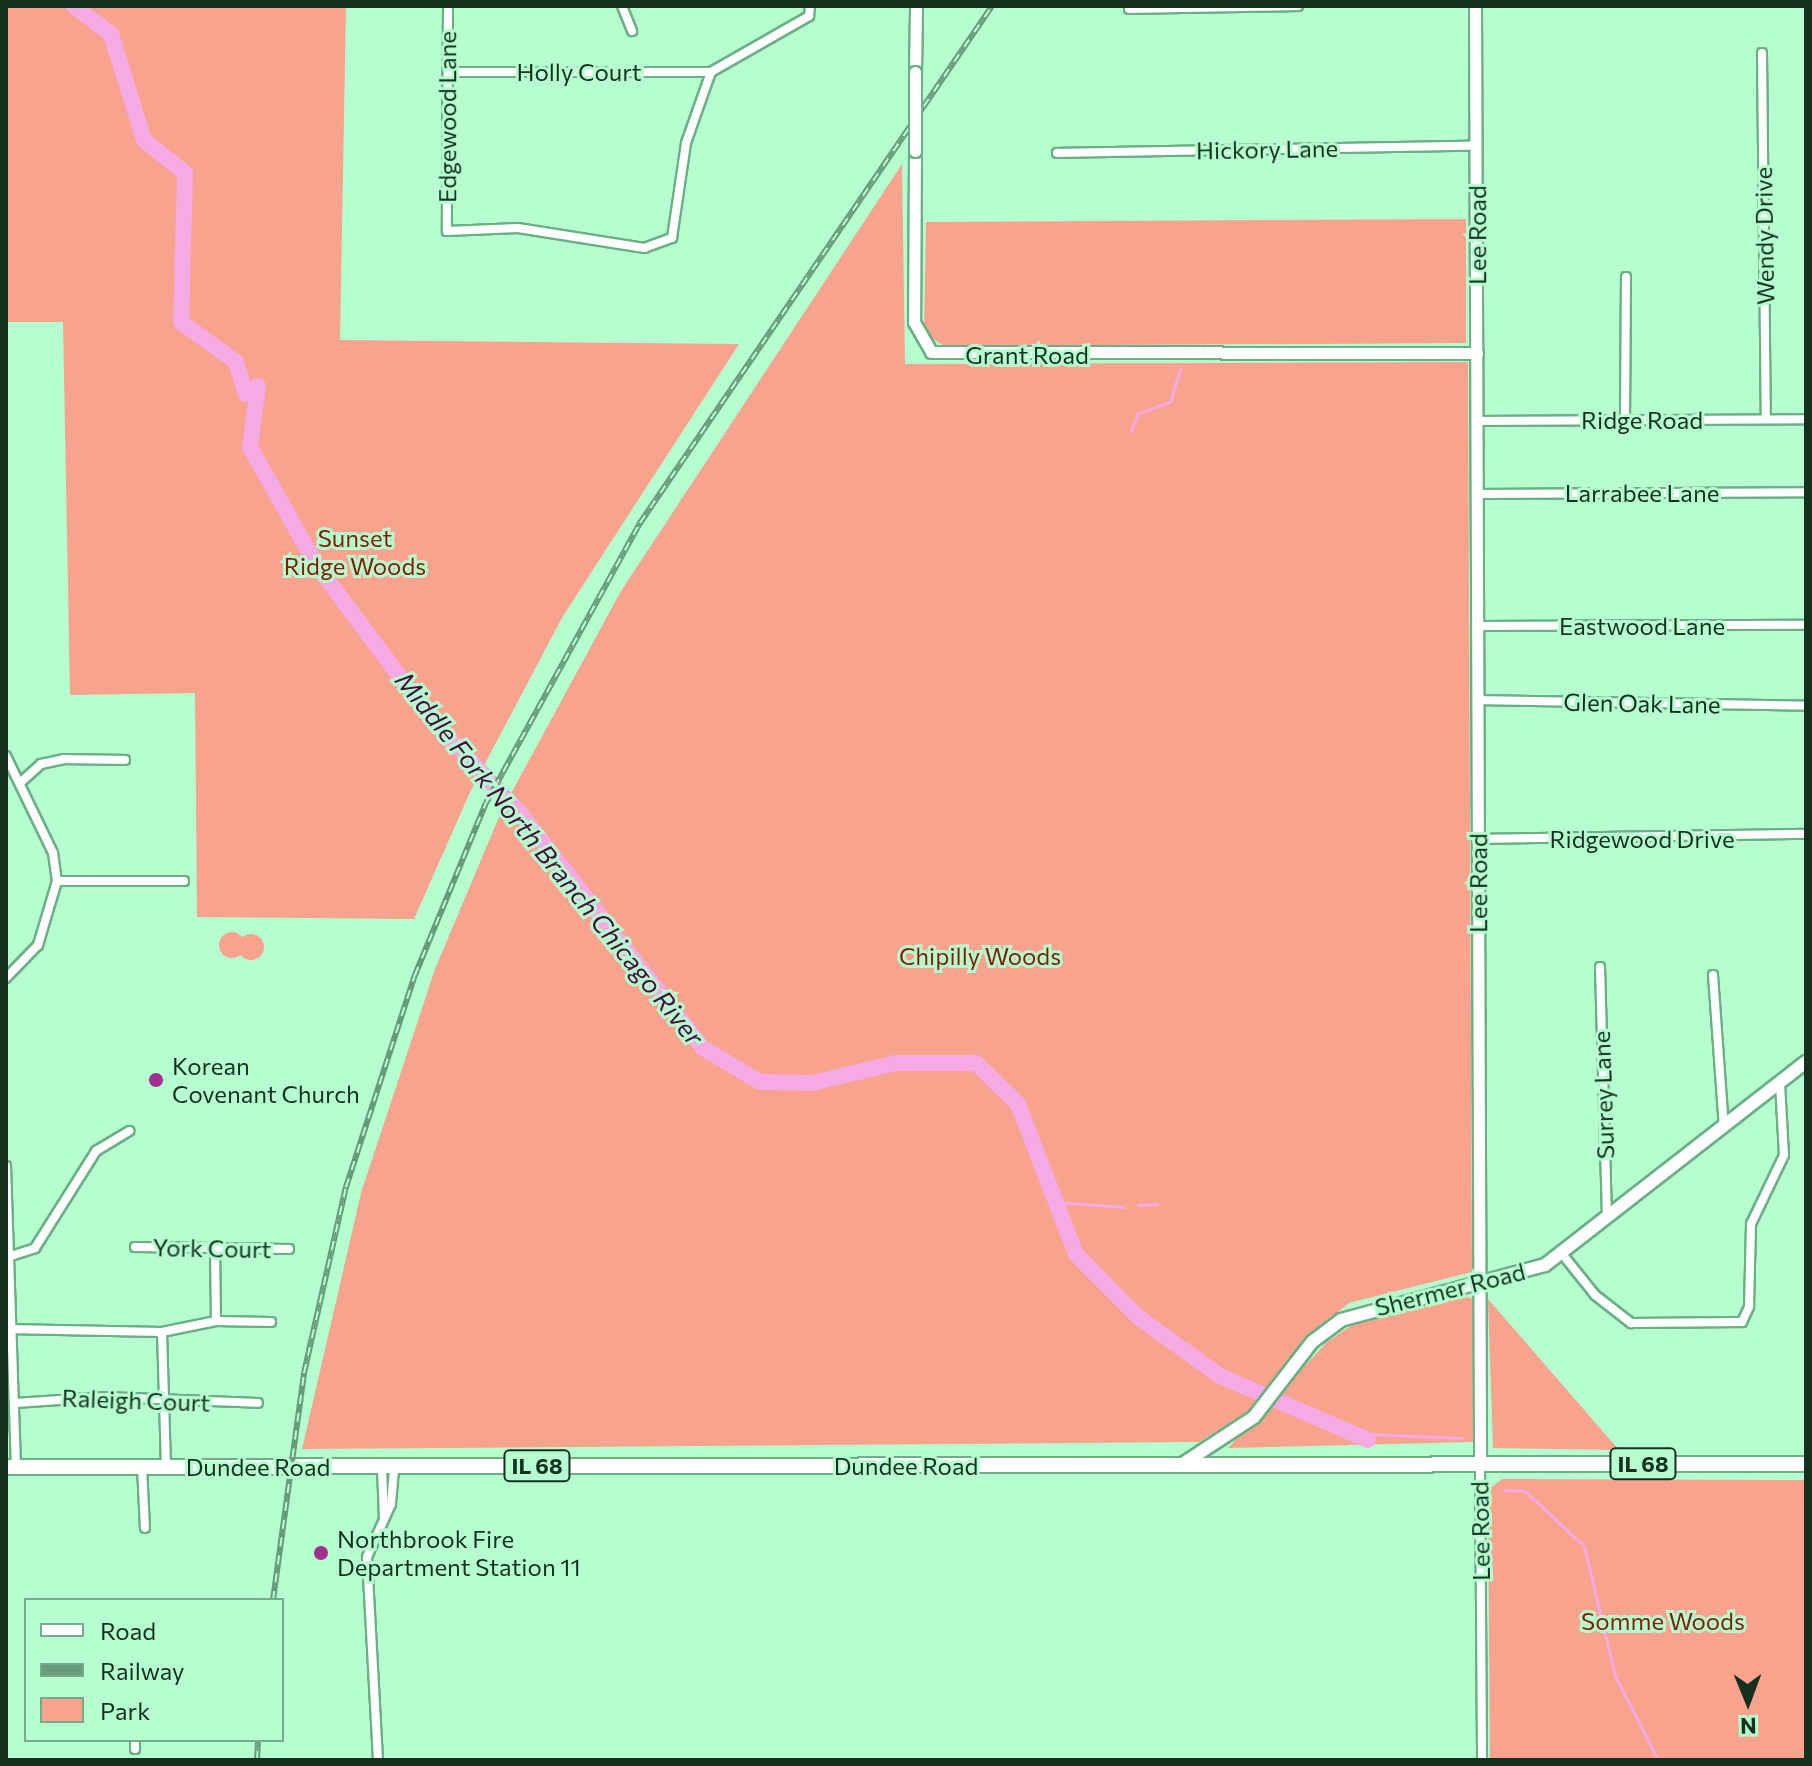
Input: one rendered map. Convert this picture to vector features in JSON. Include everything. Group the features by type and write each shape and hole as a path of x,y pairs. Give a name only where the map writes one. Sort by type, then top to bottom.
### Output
{"main road":[{"name":"Shermer Road","path":"1181,1465 1262,1409 1312,1342 1341,1320 1374,1306 1478,1284 1563,1255 1806,1062"},
{"name":"Dundee Road","path":"11,1467 1806,1464"}],"street":[{"name":"Edgewood Lane","path":"448,6 447,231 518,228 644,248 672,238 686,143 711,72"},
{"path":"622,6 632,31"},
{"path":"711,72 809,16 810,6"},
{"name":"Grant Road","path":"916,6 914,322 931,352 1477,353"},
{"path":"1129,9 1298,6"},
{"name":"Lee Road","path":"1475,6 1482,1760"},
{"name":"Wendy Drive","path":"1762,53 1766,419"},
{"name":"Holly Court","path":"448,72 711,72"},
{"name":"Hickory Lane","path":"1057,153 1477,146"},
{"path":"1625,420 1626,277"},
{"name":"Ridge Road","path":"1477,421 1806,419"},
{"name":"Larrabee Lane","path":"1478,494 1806,492"},
{"name":"Eastwood Lane","path":"1478,626 1806,625"},
{"name":"Glen Oak Lane","path":"1478,700 1806,706"},
{"path":"6,756 53,853 57,881 38,945 6,978"},
{"path":"21,782 41,764 125,760"},
{"name":"Ridgewood Drive","path":"1478,839 1806,834"},
{"path":"57,881 184,881"},
{"name":"Surrey Lane","path":"1600,967 1607,1222"},
{"path":"1713,975 1724,1128"},
{"path":"1563,1255 1595,1295 1631,1323 1742,1322 1749,1307 1751,1224 1784,1155 1780,1083"},
{"path":"11,1256 35,1248 96,1151 129,1131"},
{"path":"6,1166 15,1403 11,1467"},
{"name":"York Court","path":"135,1247 289,1249"},
{"path":"215,1248 216,1321"},
{"path":"10,1329 162,1332 216,1321 271,1322"},
{"path":"162,1332 166,1467"},
{"name":"Raleigh Court","path":"15,1403 105,1397 164,1403 258,1403"},
{"path":"142,1467 145,1528"},
{"path":"378,1760 367,1557 385,1519 388,1467"}],"green space":[{"name":"Sunset Ridge Woods","path":"6,6 346,6 340,340 739,344 563,616 471,790 414,919 197,917 195,693 70,695 63,322 6,322"},
{"name":"Chipilly Woods","path":"902,164 905,364 1468,362 1472,1272 1349,1303 1306,1338 1246,1413 1199,1442 302,1449 361,1193 435,969 502,810 621,591"},
{"path":"1466,219 1466,343 944,346 924,333 926,222"},
{"path":"232,932 241,936 245,945 241,954 232,958 223,954 219,945 223,936"},
{"path":"251,934 260,938 264,947 260,956 251,960 242,956 238,947 242,938"},
{"path":"1464,1295 1472,1299 1473,1442 1228,1448 1327,1342 1352,1325"},
{"path":"1488,1299 1619,1450 1493,1448"},
{"name":"Somme Woods","path":"1502,1479 1806,1480 1806,1760 1490,1760 1488,1502 1489,1489"}],"waterway":[{"name":"Middle Fork North Branch Chicago River","path":"74,6 111,34 144,140 185,173 181,322 236,362 246,394 258,386 250,447 317,566 433,721 520,813 703,1048 760,1082 812,1083 896,1063 976,1063 1018,1104 1076,1254 1138,1317 1220,1376 1368,1440"},
{"path":"1131,431 1138,413 1170,402 1180,369"},
{"path":"1057,1202 1124,1207"},
{"path":"1138,1205 1157,1204"},
{"path":"1344,1433 1462,1438"},
{"name":"Middle Fork North Branch Chicago River","path":"1504,1490 1525,1491 1584,1546 1615,1676 1658,1760"}],"railway":[{"path":"273,1598 304,1373 346,1187 415,975 486,803 640,523 992,6"},
{"path":"257,1760 258,1742"}],"place":[{"name":"Korean Covenant Church","path":"156,1080"},
{"name":"Northbrook Fire Department Station 11","path":"321,1553"}]}
